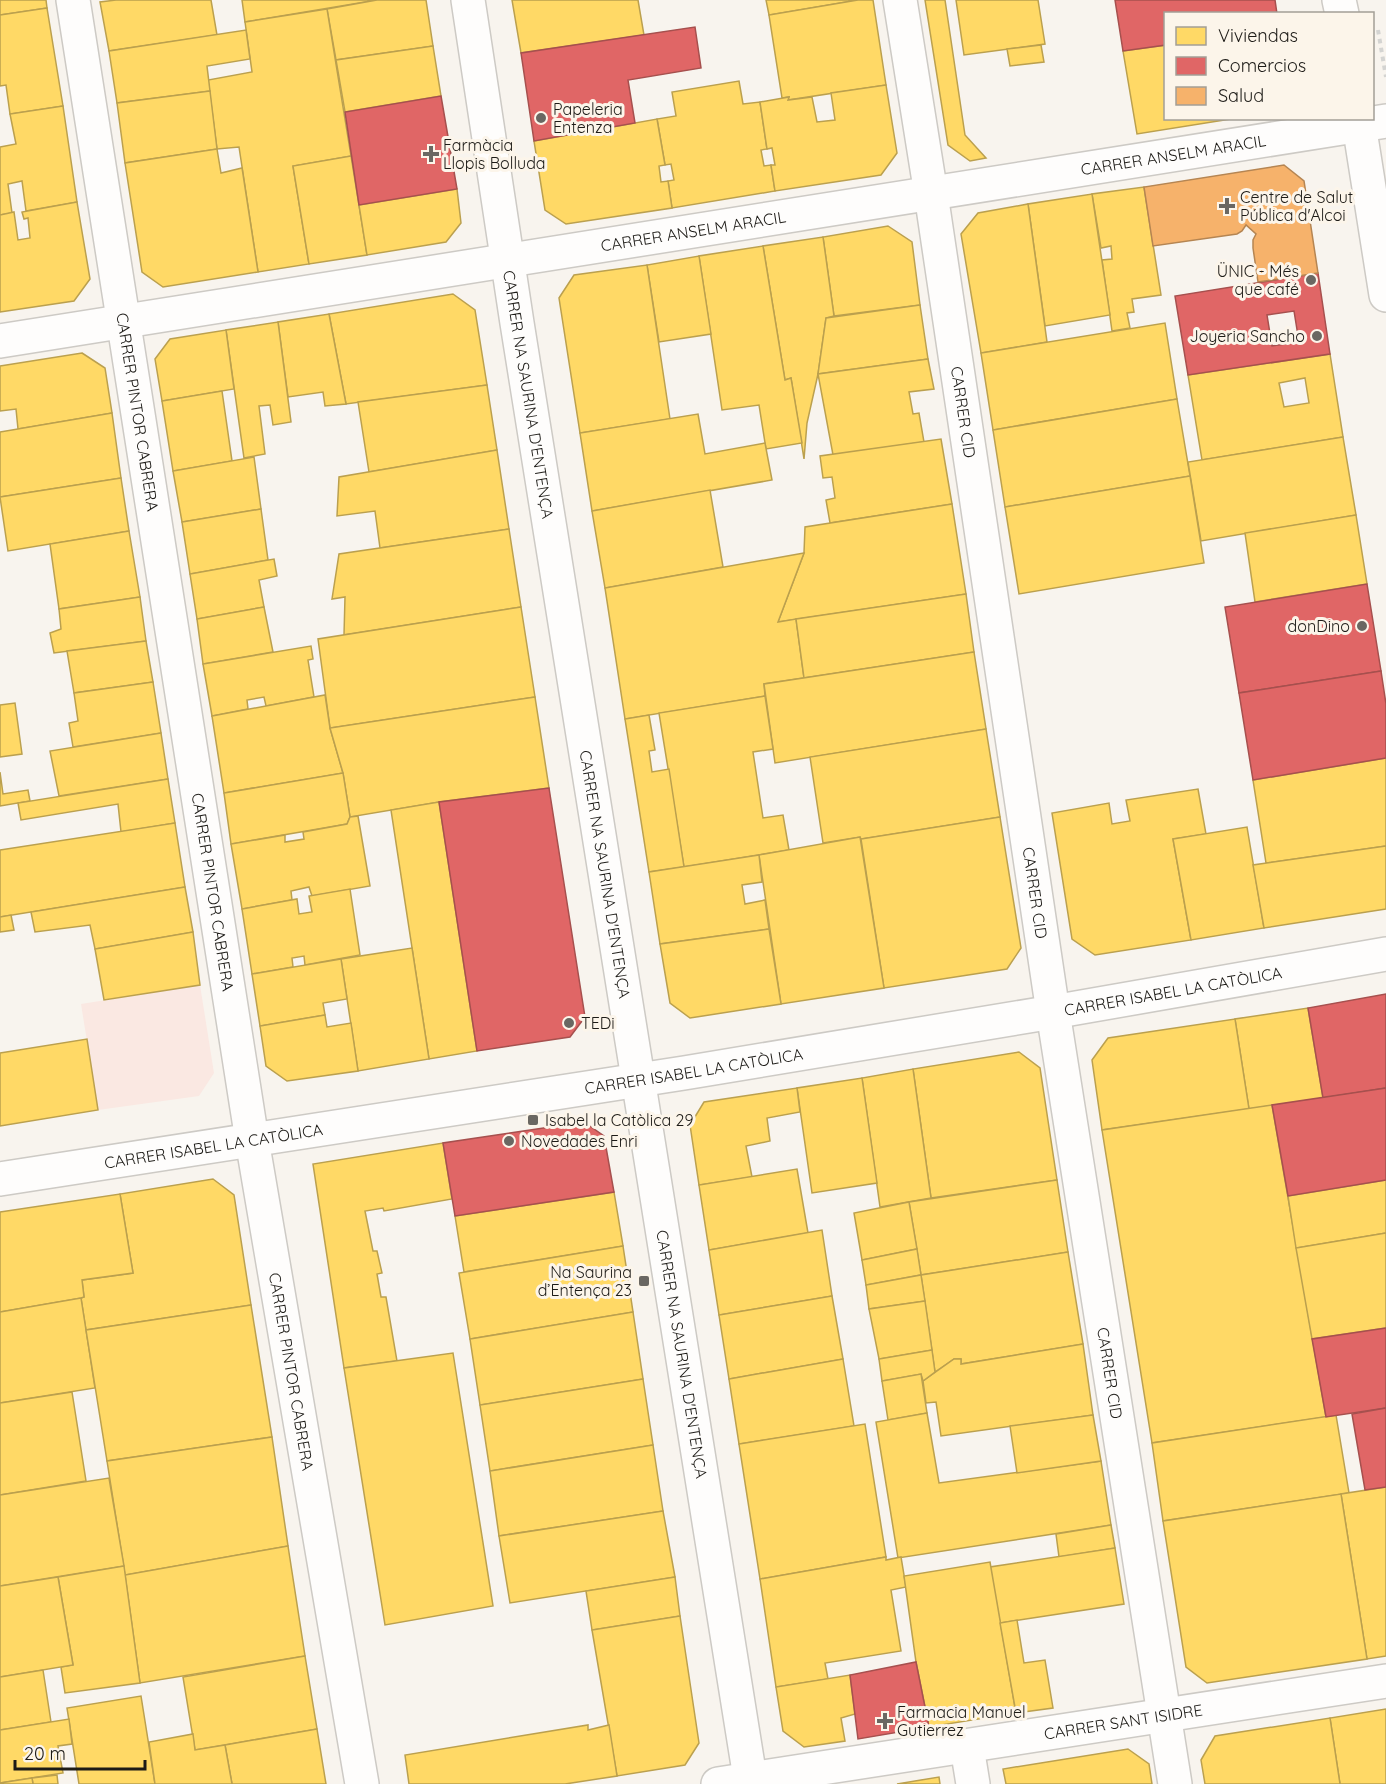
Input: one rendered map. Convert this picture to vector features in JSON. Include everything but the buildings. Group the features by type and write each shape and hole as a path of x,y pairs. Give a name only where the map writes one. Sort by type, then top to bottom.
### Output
{"street":[{"name":"CARRER PINTOR CABRERA","path":"73,0 252,1140 362,1784"},
{"name":"CARRER NA SAURINA D'ENTENÇA","path":"468,0 507,260 750,1781"},
{"name":"CARRER CID","path":"900,0 1053,1012 1175,1784"},
{"name":"CARRER ANSELM ARACIL","path":"0,341 931,194 1368,122"},
{"path":"1368,122 1386,295"},
{"name":"CARRER ISABEL LA CATÒLICA","path":"0,1179 639,1080 1053,1012 1386,954"},
{"name":"CARRER SANT ISIDRE","path":"718,1784 750,1781 1164,1714 1386,1681"},
{"path":"967,1747 973,1784"}],"path":[{"path":"1377,22 1386,77"}],"shaded area":[{"path":"200,985 214,1073 199,1096 98,1110 81,1004"}],"place":[{"name":"Papeleria Entenza","path":"541,118"},
{"name":"Farmàcia Llopis Bolluda","path":"431,154"},
{"name":"Centre de Salut Pública d'Alcoi","path":"1227,206"},
{"name":"ÜNIC - Més que café","path":"1311,280"},
{"name":"Joyeria Sancho","path":"1317,336"},
{"name":"donDino","path":"1362,626"},
{"name":"TEDi","path":"569,1023"},
{"name":"Isabel la Catòlica 29","path":"533,1120"},
{"name":"Novedades Enri","path":"509,1141"},
{"name":"Na Saurina d’Entença 23","path":"644,1281"},
{"name":"Farmacia Manuel Gutierrez","path":"885,1721"}]}
